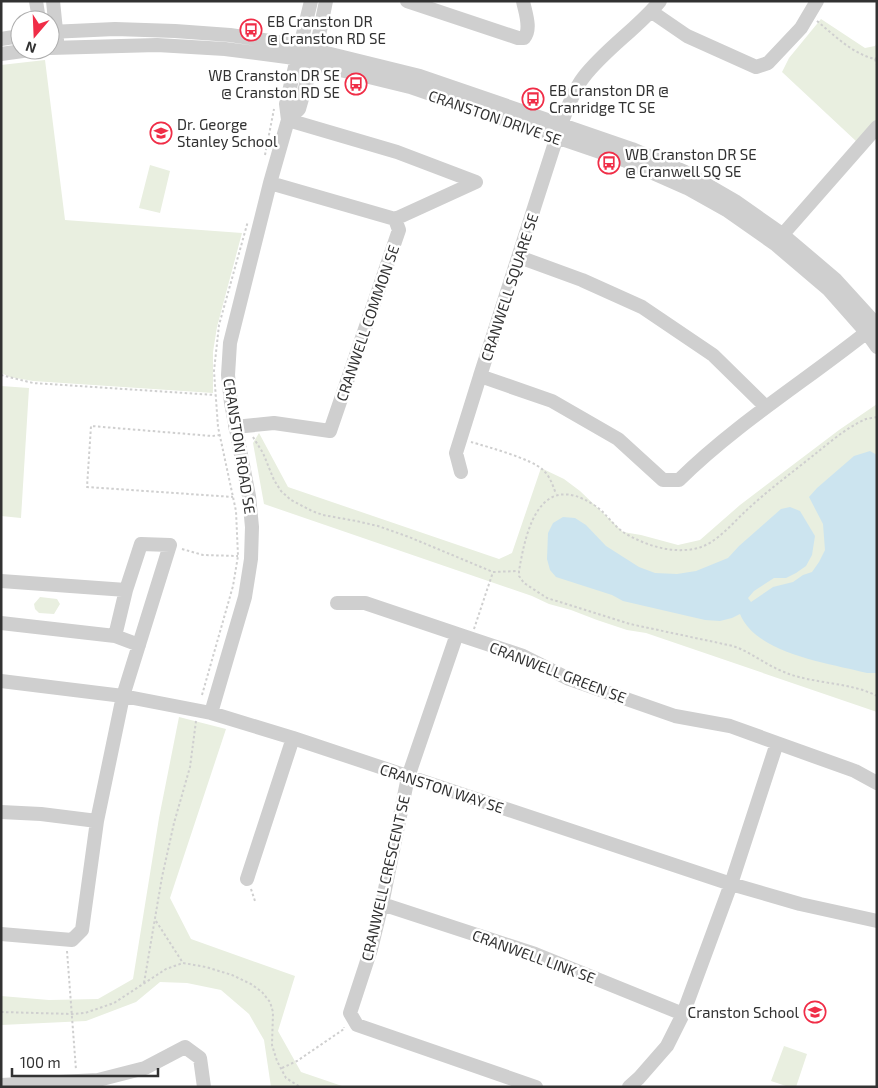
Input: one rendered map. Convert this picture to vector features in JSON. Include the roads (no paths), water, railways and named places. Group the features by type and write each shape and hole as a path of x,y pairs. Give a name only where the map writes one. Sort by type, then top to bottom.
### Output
{"street":[{"name":"CRANSTON ROAD SE","path":"211,714 245,598 251,559 252,527 249,496 235,427 228,375 230,343 270,183 288,120 286,104 311,1"},
{"name":"CRANSTON ROAD SE","path":"288,120 299,109 314,57 326,1"},
{"path":"408,1 524,38 528,35 528,26 523,1"},
{"path":"656,7 687,36 756,67 768,63 801,28 817,1"},
{"name":"CRANWELL SQUARE SE","path":"656,7 609,50 582,79 561,124 480,376 552,400 618,439 663,480 679,480 766,407 874,327"},
{"name":"CRANSTON DRIVE SE","path":"60,32 115,29 175,30 230,35 314,57 410,87 557,139 626,161 687,188 779,239"},
{"name":"CRANSTON DRIVE SE","path":"60,47 157,45 299,53"},
{"name":"CRANSTON DRIVE SE","path":"314,57 420,76 632,149 684,172 735,201 779,239 829,290 874,327 877,347"},
{"path":"270,183 395,219 476,182 397,152 288,120"},
{"path":"779,239 877,127"},
{"name":"CRANWELL COMMON SE","path":"235,427 274,423 330,431 399,230 395,219"},
{"path":"519,257 582,280 642,307 713,355 766,407"},
{"path":"461,472 456,453 480,376"},
{"path":"1,934 72,940 82,930 97,821 122,696 170,545 141,544 126,590 115,636"},
{"path":"1,581 126,590"},
{"name":"CRANWELL GREEN SE","path":"336,603 365,603 523,656 569,679 675,716 730,726 855,771 877,784"},
{"path":"1,623 115,636 139,645"},
{"path":"408,777 457,634"},
{"name":"CRANSTON WAY SE","path":"1,681 122,696 211,714 293,738 731,884 800,904 877,921"},
{"path":"247,879 293,738"},
{"path":"629,1087 667,1046 683,1014 731,884 777,743"},
{"name":"CRANWELL CRESCENT SE","path":"408,777 382,904 350,1013 356,1025 536,1087"},
{"path":"1,812 41,814 97,821"},
{"name":"CRANWELL LINK SE","path":"382,904 534,954 683,1014"},
{"path":"1,1085 98,1080 145,1068 185,1047 200,1058 204,1087"}],"water":[{"path":"870,451 877,455 877,673 867,673 814,660 777,648 761,639 748,628 740,614 720,621 705,620 623,601 612,595 556,577 550,570 547,559 548,533 553,523 563,517 575,518 586,525 606,546 639,567 655,573 677,574 696,571 728,558 781,509 790,507 800,511 815,536 812,555 806,566 796,573 786,578 774,578 754,591 748,598 751,602 773,587 793,582 803,575 812,572 825,550 823,524 809,497 854,456"}],"place":[{"name":"EB Cranston DR @ Cranston RD SE","path":"251,30"},
{"name":"WB Cranston DR SE @ Cranston RD SE","path":"356,84"},
{"name":"EB Cranston DR @ Cranridge TC SE","path":"533,99"},
{"name":"Dr. George Stanley School","path":"161,133"},
{"name":"WB Cranston DR SE @ Cranwell SQ SE","path":"609,163"},
{"name":"Cranston School","path":"815,1012"}]}
